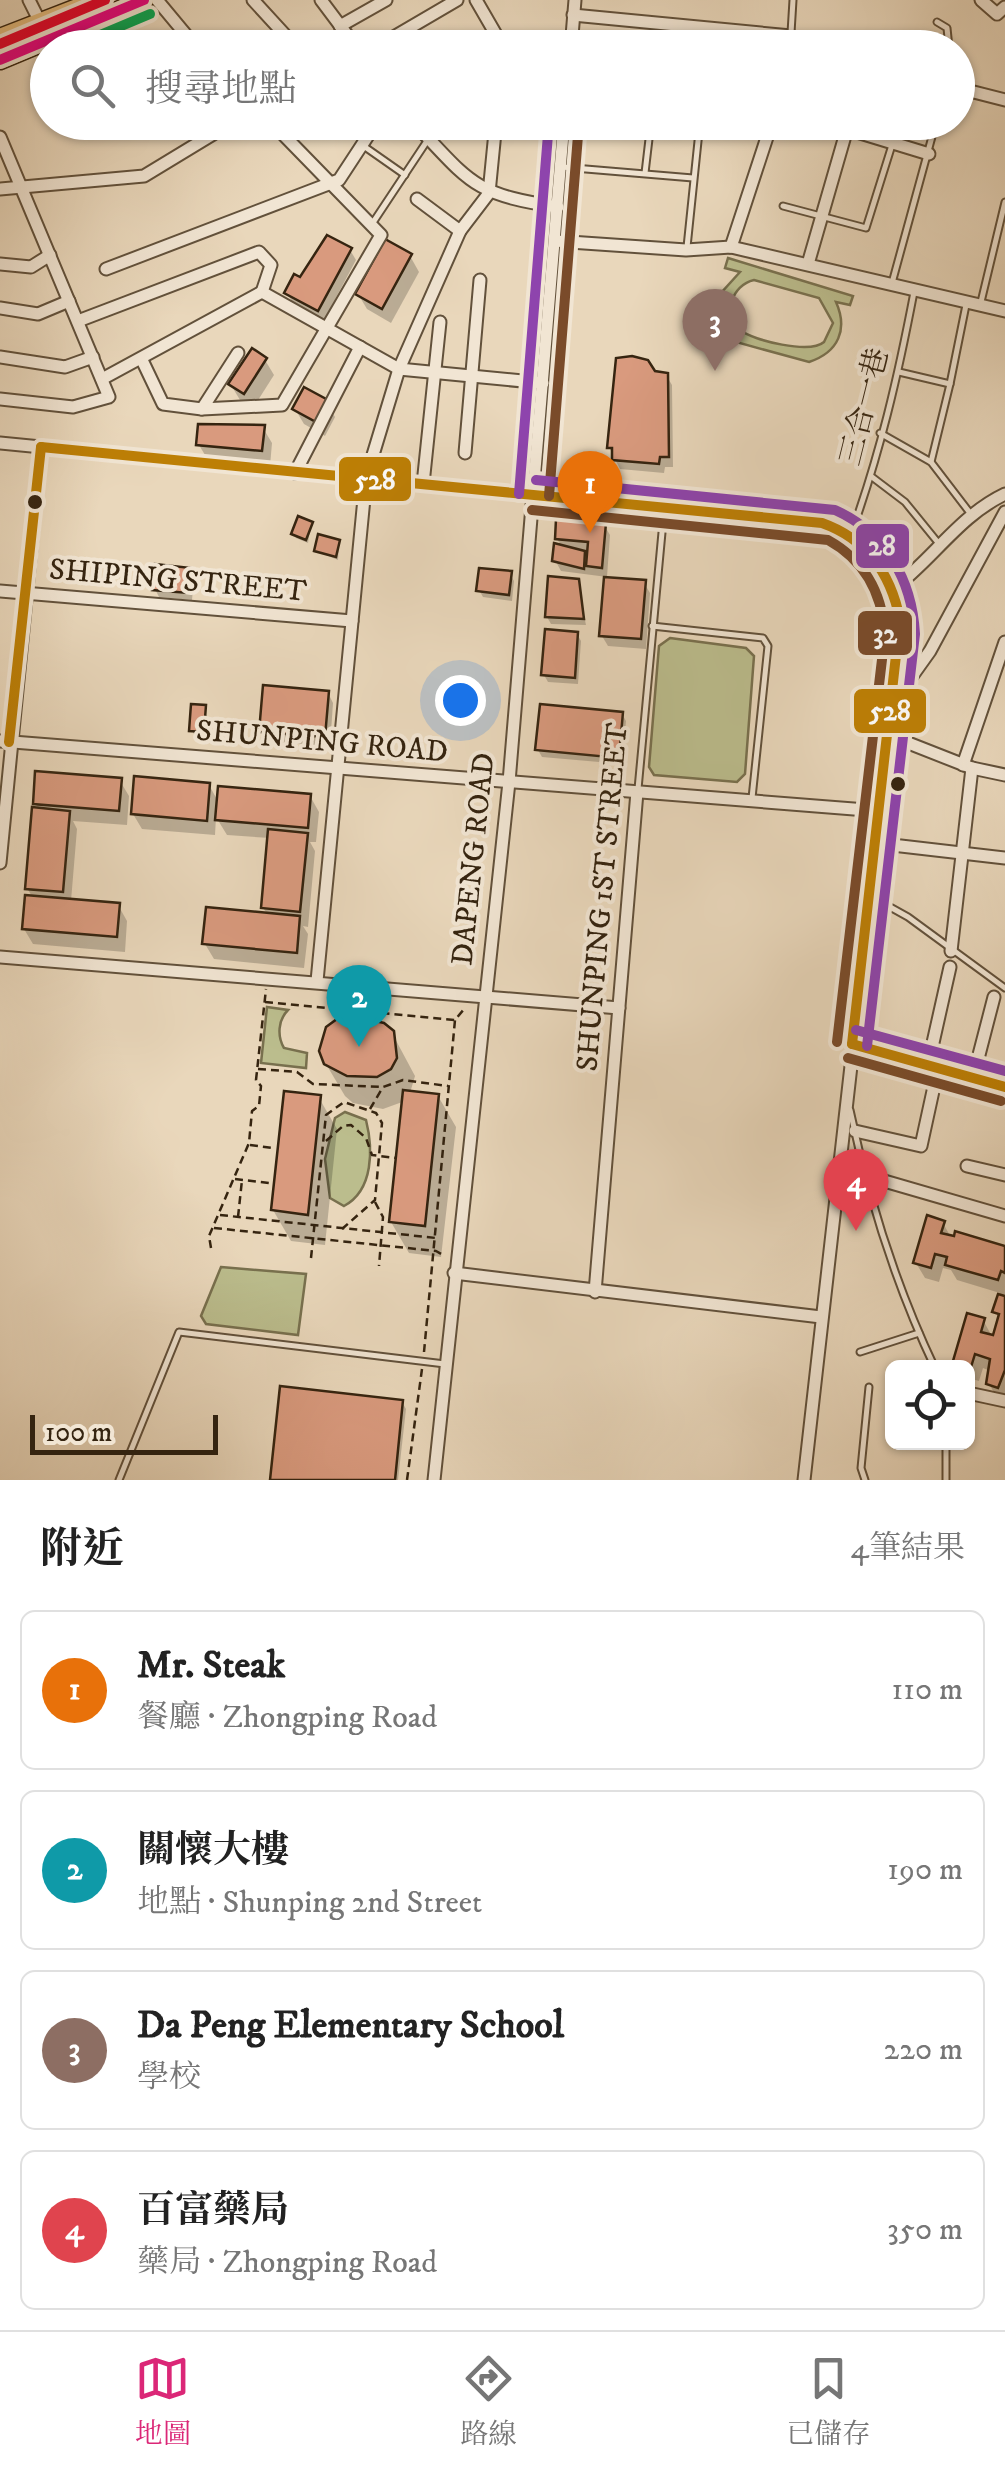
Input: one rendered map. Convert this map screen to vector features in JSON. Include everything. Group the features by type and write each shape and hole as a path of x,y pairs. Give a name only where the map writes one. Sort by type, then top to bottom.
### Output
{"main road":[{"path":"0,38 98,0"},
{"path":"72,30 144,0"},
{"path":"0,60 30,48"}],"street":[{"path":"29,0 41,24"},
{"path":"157,0 182,30"},
{"path":"253,0 280,30"},
{"path":"321,0 343,30"},
{"path":"340,26 386,0"},
{"path":"407,30 458,0"},
{"path":"476,0 493,30"},
{"path":"572,30 575,0"},
{"path":"981,0 997,14 1005,7"},
{"path":"573,15 723,30"},
{"path":"975,92 1005,100"},
{"path":"0,137 110,397 72,408 0,399"},
{"path":"0,189 144,176 203,140"},
{"path":"142,360 163,404 202,410 282,405 380,235 289,140"},
{"path":"106,270 339,180 365,140"},
{"path":"430,140 472,184 489,193 558,207"},
{"path":"317,981 366,478 399,369 460,232 489,193 494,140"},
{"name":"DAPENG ROAD","path":"434,1480 509,782 563,140"},
{"path":"731,247 766,140"},
{"path":"808,264 844,140"},
{"path":"884,140 929,154"},
{"path":"417,199 460,232"},
{"path":"554,241 686,250 731,247 1005,311"},
{"path":"78,322 259,252 270,265 262,292 102,379"},
{"path":"0,264 32,267 50,255"},
{"path":"465,453 480,280"},
{"path":"262,292 399,369 543,383"},
{"path":"0,308 38,314 69,302"},
{"path":"423,484 440,322"},
{"path":"295,473 360,347"},
{"path":"202,410 238,353"},
{"path":"0,357 65,367 93,358"},
{"path":"0,443 822,523 851,534 875,559 893,589 900,634 804,1480"},
{"path":"0,863 4,742 41,447"},
{"path":"893,589 970,514 1005,494"},
{"path":"892,704 930,650 1003,520"},
{"name":"SHIPING STREET","path":"0,591 352,621"},
{"path":"951,951 968,766 1005,642"},
{"path":"888,735 968,766 1005,775"},
{"name":"SHUNPING ROAD","path":"4,742 879,811"},
{"name":"SHUNPING 1ST STREET","path":"595,1292 638,792"},
{"path":"876,843 1005,858"},
{"path":"0,957 619,1008"},
{"path":"855,1131 922,1146 950,967"},
{"path":"972,1078 994,997"},
{"path":"852,1044 1005,1088"},
{"path":"967,1166 1005,1175"},
{"path":"867,1176 1005,1216"},
{"path":"454,1273 821,1317"},
{"path":"975,1395 1005,1401"}],"lane":[{"path":"793,0 797,30"},
{"path":"936,22 947,30"},
{"path":"371,224 428,140"},
{"path":"645,174 649,140"},
{"path":"686,250 698,140"},
{"path":"892,283 932,140"},
{"path":"783,206 866,228 892,143"},
{"path":"362,145 404,175"},
{"path":"561,167 694,178"},
{"path":"981,305 1005,202"},
{"name":"三合一巷","path":"851,534 872,477 880,432 892,411 914,290"},
{"path":"931,462 966,302"},
{"path":"899,372 950,384"},
{"path":"880,432 931,462 970,514"},
{"path":"872,477 905,502 941,545"},
{"name":"SHUNPING 1ST STREET","path":"638,792 664,508"},
{"path":"652,626 763,638 768,646 751,801"},
{"path":"869,895 908,916 1005,988"},
{"path":"846,1093 867,1176 931,1360"},
{"path":"119,1480 179,1332 445,1364"},
{"path":"860,1352 919,1333"},
{"path":"865,1480 860,1468 869,1387"},
{"path":"946,1450 946,1480"}],"path":[{"path":"210,1248 212,1228 248,1145 252,1111 259,1106 257,1068 266,987"},
{"path":"264,1002 455,1020"},
{"path":"408,1480 436,1251 455,1020 465,1008"},
{"path":"257,1068 297,1072 313,1084 383,1087 403,1080 448,1086"},
{"path":"370,1110 383,1087"},
{"path":"311,1258 326,1115 344,1102 370,1110 382,1123 375,1200 383,1217 378,1266"},
{"path":"323,1144 343,1126 351,1126 366,1138 372,1155 396,1158"},
{"path":"248,1145 272,1148"},
{"path":"432,1162 441,1162"},
{"path":"234,1179 269,1182"},
{"path":"238,1217 242,1180"},
{"path":"342,1229 375,1200"},
{"path":"218,1215 437,1238"},
{"path":"212,1228 436,1251 443,1255"},
{"path":"430,1292 439,1293"}],"green space":[{"path":"728,258 853,296 850,305 836,302 841,330 834,346 809,362 736,342 723,325 721,293 740,272 725,268","holes":["754,280 819,298 833,323 824,342 817,345 782,345 757,338 740,330 731,316 735,294"]},
{"path":"670,638 746,648 754,656 745,774 737,782 654,775 649,767 659,646"},
{"path":"267,1007 288,1010 280,1023 282,1043 284,1048 307,1053 306,1068 261,1063"},
{"path":"345,1112 366,1120 370,1155 361,1190 344,1206 330,1198 325,1159 335,1118"},
{"path":"221,1267 306,1274 298,1335 206,1324 201,1316"}],"building":[{"path":"327,235 352,248 318,311 284,293 294,274 300,277"},
{"path":"385,239 412,254 382,309 355,294"},
{"path":"252,348 267,358 244,394 228,384"},
{"path":"616,358 648,360 655,371 668,373 669,457 660,457 659,464 612,460 612,448 607,448"},
{"path":"304,387 328,400 316,422 292,409"},
{"path":"198,424 265,425 262,451 196,445"},
{"path":"298,516 313,522 306,540 291,534"},
{"path":"556,519 606,523 602,568 586,566 588,542 555,539"},
{"path":"318,534 340,540 336,557 314,551"},
{"path":"554,543 585,551 584,569 552,561"},
{"path":"155,564 191,568 189,593 152,590"},
{"path":"479,568 512,571 509,595 476,591"},
{"path":"548,576 579,579 584,619 545,617"},
{"path":"604,577 646,580 641,639 599,636"},
{"path":"545,629 578,632 575,678 541,675"},
{"path":"263,685 329,691 325,737 259,732"},
{"path":"191,704 206,705 204,732 189,731"},
{"path":"540,704 623,712 619,758 535,750"},
{"path":"35,771 122,778 119,811 33,804"},
{"path":"134,776 210,783 207,821 131,814"},
{"path":"218,786 311,794 308,828 215,820"},
{"path":"32,807 70,811 63,892 25,889"},
{"path":"268,829 308,833 300,912 261,908"},
{"path":"25,895 120,903 117,937 22,929"},
{"path":"206,907 300,916 297,953 202,944"},
{"path":"353,1016 384,1023 394,1031 397,1058 391,1069 377,1077 347,1076 324,1064 319,1051 326,1027 337,1019"},
{"path":"403,1090 439,1094 425,1226 389,1222"},
{"path":"284,1091 321,1095 308,1215 271,1210"},
{"path":"927,1215 945,1221 941,1233 954,1236 955,1231 1005,1246 1005,1273 1001,1271 998,1280 945,1265 947,1257 935,1254 931,1268 913,1263"},
{"path":"998,1294 1005,1296 1005,1370 998,1388 986,1384 990,1359 975,1354 973,1360 953,1360 967,1313 985,1318 981,1332 993,1335 999,1314 992,1312"},
{"path":"280,1386 403,1400 395,1480 270,1480"}],"transit line":[{"path":"33,30 105,0"},
{"path":"72,30 144,0"},
{"path":"112,30 150,14"},
{"path":"0,44 30,31"},
{"path":"0,60 30,48"},
{"name":"28","path":"519,494 548,140"},
{"name":"32","path":"549,496 578,140"},
{"name":"528","path":"41,447 822,523 852,538 883,573 900,620 852,1044"},
{"name":"528","path":"9,742 41,447"},
{"name":"28","path":"536,480 835,510 869,531 893,560 908,595 915,634 867,1046"},
{"name":"32","path":"532,510 828,540 852,557 869,579 880,604 885,634 837,1042"},
{"name":"28","path":"856,1030 1005,1071"},
{"name":"528","path":"852,1044 1005,1087"},
{"name":"32","path":"848,1058 1001,1101"}],"place":[{"name":"Da Peng Elementary School","path":"715,371"},
{"name":"Mr. Steak","path":"590,533"},
{"name":"關懷大樓","path":"359,1047"},
{"name":"百富藥局","path":"856,1231"}]}
